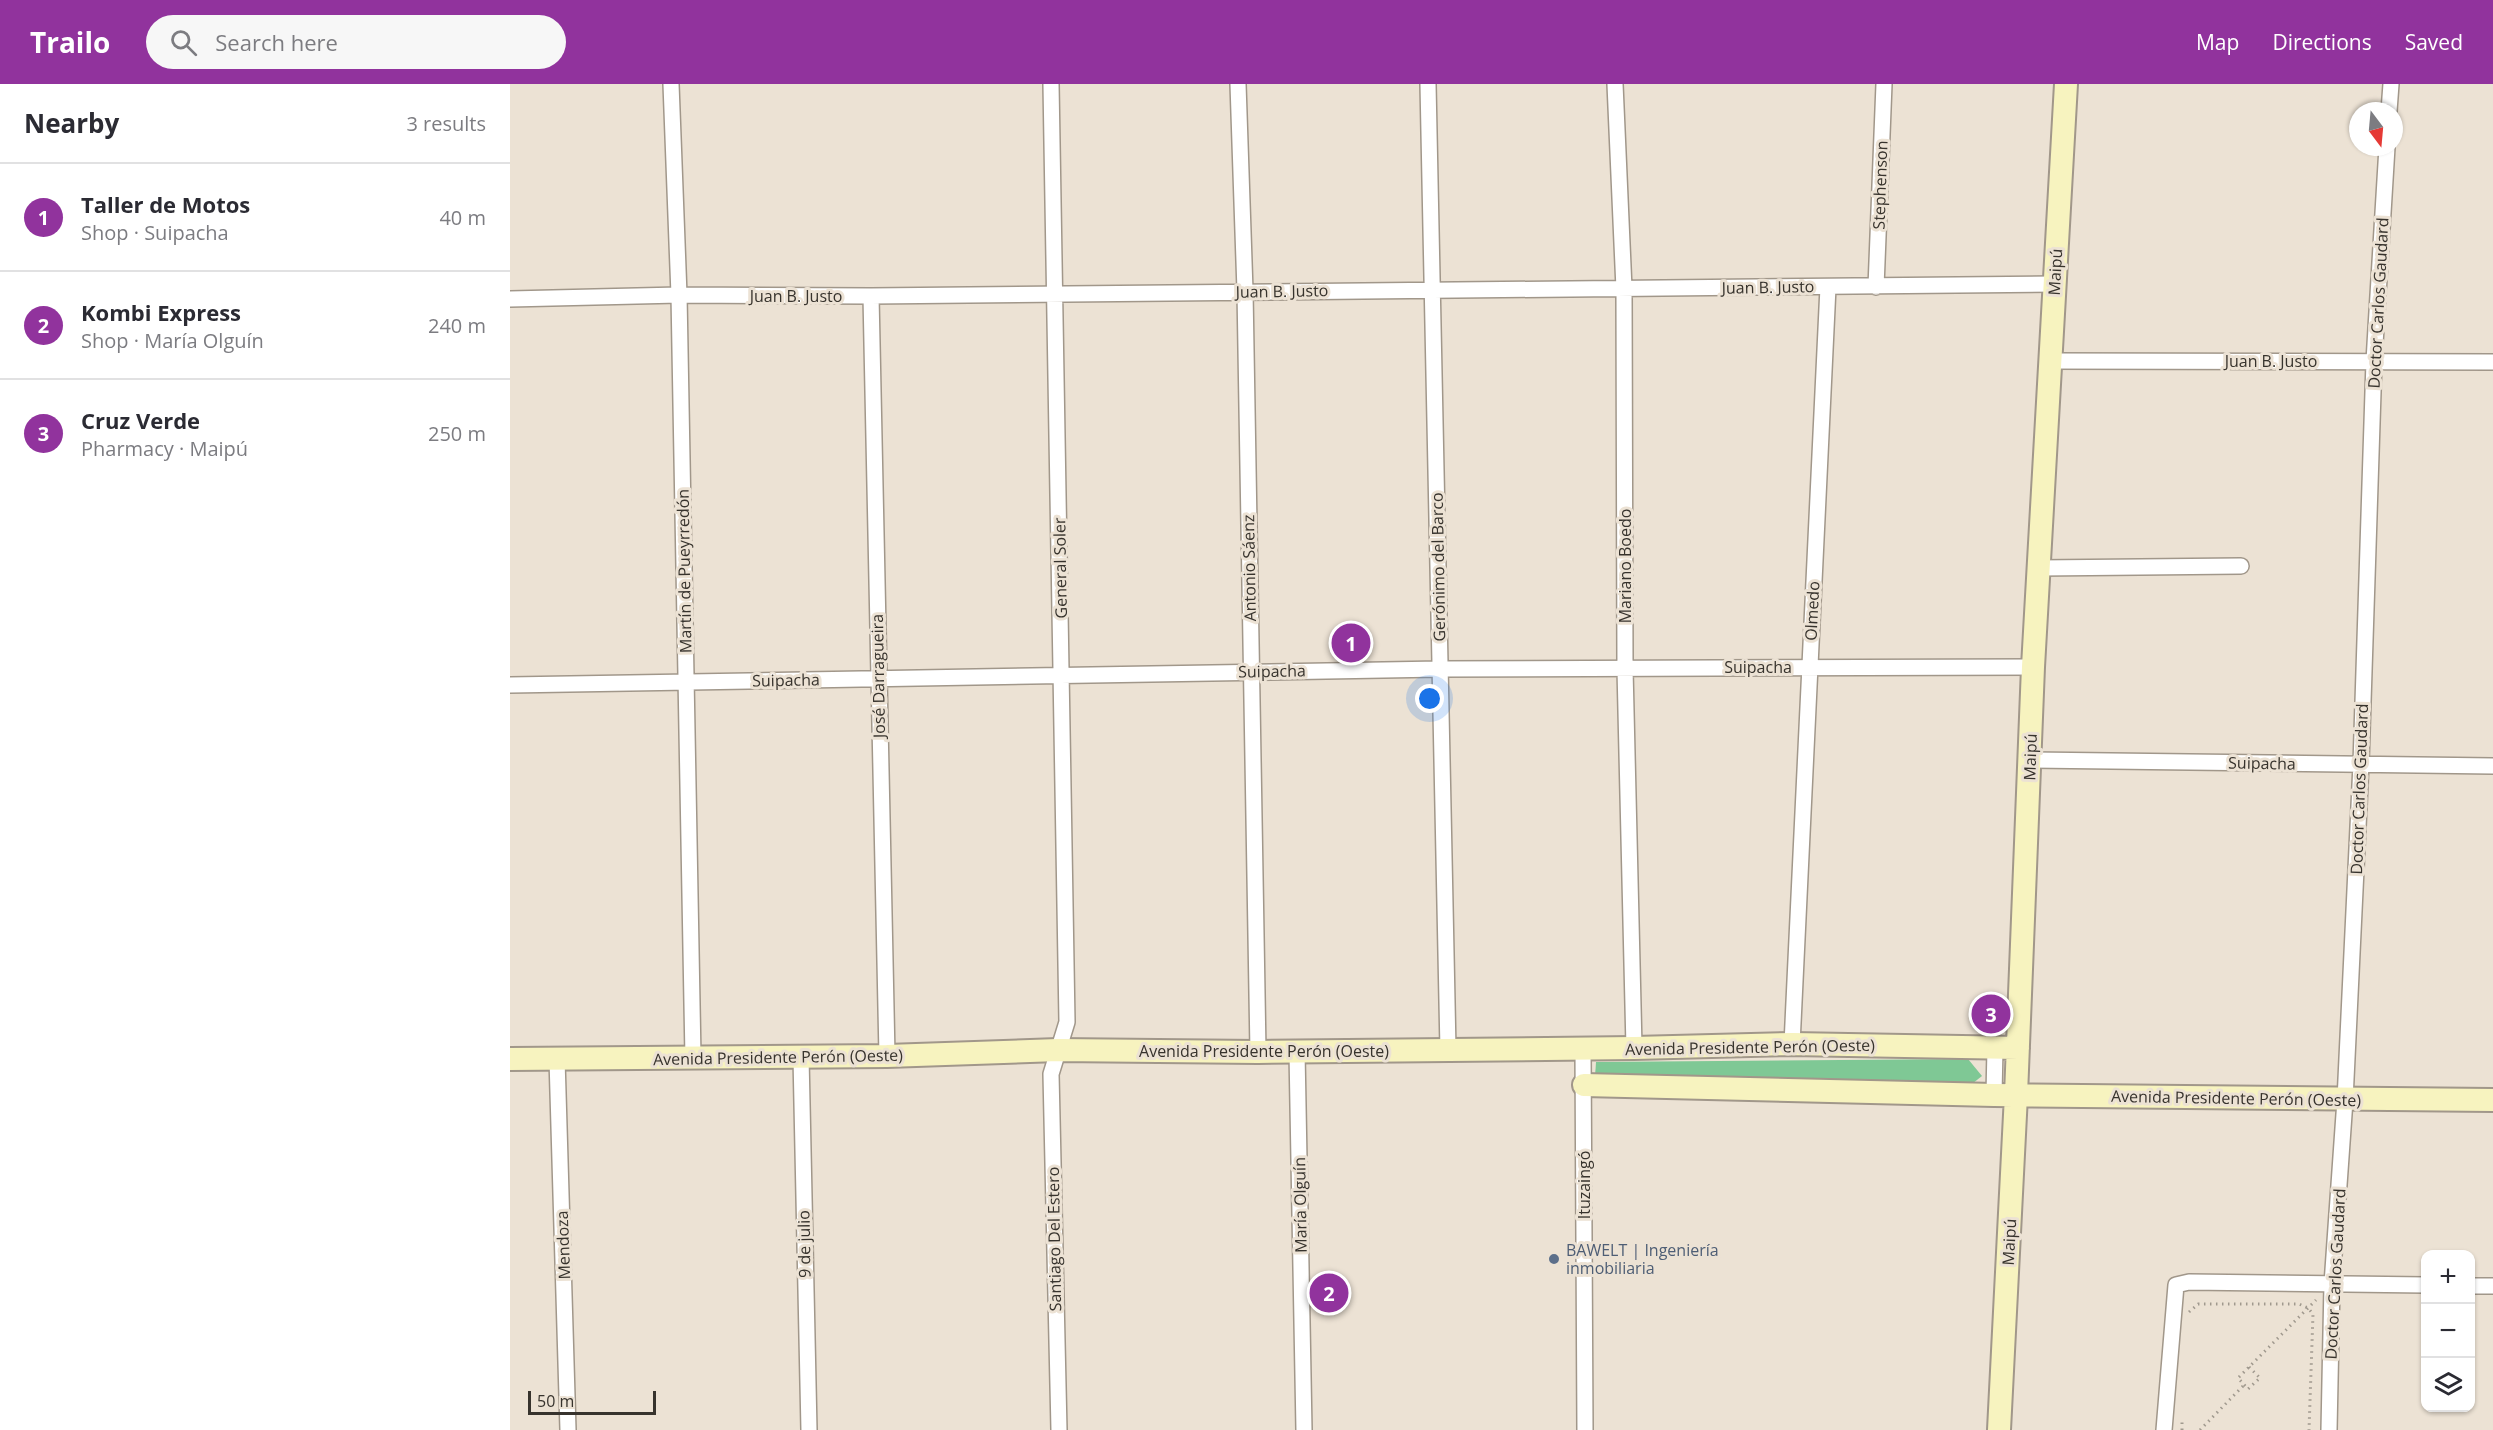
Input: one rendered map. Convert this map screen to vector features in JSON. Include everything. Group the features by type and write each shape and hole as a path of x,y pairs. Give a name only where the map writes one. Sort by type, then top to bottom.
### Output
{"main road":[{"name":"Maipú","path":"1999,1430 2005,1095 2018,1048 2033,667 2066,84"},
{"name":"Avenida Presidente Perón (Oeste)","path":"510,1059 887,1056 1058,1050 1297,1052 1792,1044 2018,1048"},
{"name":"Avenida Presidente Perón (Oeste)","path":"1584,1085 2005,1095 2493,1100"}],"street":[{"name":"Martín de Pueyrredón","path":"671,84 679,295 693,1058"},
{"name":"General Soler","path":"1051,84 1067,1022 1058,1050"},
{"name":"Antonio Sáenz","path":"1238,84 1245,291 1258,1052"},
{"name":"Gerónimo del Barco","path":"1428,84 1448,1050"},
{"name":"Mariano Boedo","path":"1615,84 1624,289 1625,669 1634,1048"},
{"name":"Stephenson","path":"1876,287 1884,84"},
{"path":"2390,102 2391,84"},
{"name":"Doctor Carlos Gaudard","path":"2329,1430 2332,1284 2345,1100 2361,764 2374,361 2386,156"},
{"name":"Juan B. Justo","path":"510,299 679,295 871,296 1055,292 2054,284"},
{"name":"Olmedo","path":"1792,1044 1828,287"},
{"name":"José Darragueira","path":"871,296 887,1056"},
{"name":"Juan B. Justo","path":"2050,361 2493,362"},
{"path":"2039,568 2241,566"},
{"name":"Suipacha","path":"510,685 1440,669 2033,667"},
{"name":"Suipacha","path":"2031,760 2493,766"},
{"name":"Maipú","path":"1995,1048 2005,1095"},
{"name":"Ituzaingó","path":"1583,1049 1585,1430"},
{"name":"Santiago Del Estero","path":"1058,1050 1051,1074 1059,1430"},
{"name":"María Olguín","path":"1297,1052 1304,1430"},
{"name":"9 de julio","path":"801,1057 809,1430"},
{"name":"Mendoza","path":"557,1059 568,1430"},
{"path":"2164,1430 2176,1285 2189,1282 2421,1285"},
{"path":"2475,1286 2493,1286"}],"path":[{"path":"2249,1367 2260,1378 2248,1389 2238,1378 2249,1367 2308,1308 2332,1284"},
{"path":"2186,1314 2198,1304 2299,1304 2308,1308 2313,1314 2309,1430"},
{"path":"2200,1430 2244,1385"},
{"path":"2182,1418 2182,1430"}],"green space":[{"path":"1968,1059 1982,1076 1968,1087 1595,1077 1596,1062"}],"place":[{"name":"Taller de Motos","path":"1351,643"},
{"name":"Cruz Verde","path":"1991,1014"},
{"name":"BAWELT | Ingeniería inmobiliaria","path":"1554,1259"},
{"name":"Kombi Express","path":"1329,1293"}]}
